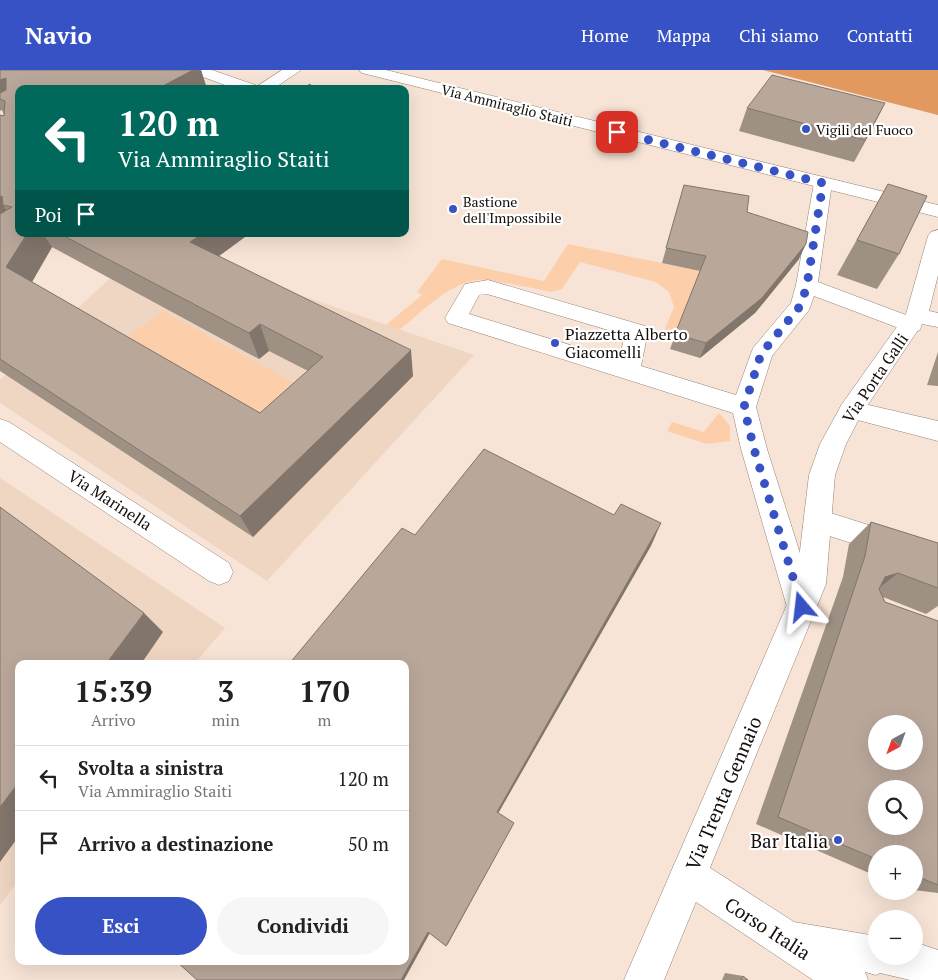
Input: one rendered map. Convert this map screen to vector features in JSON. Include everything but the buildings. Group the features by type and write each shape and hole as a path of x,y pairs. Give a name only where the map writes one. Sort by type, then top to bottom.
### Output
{"street":[{"path":"197,70 240,85"},
{"path":"268,85 293,70"},
{"name":"Via Ammiraglio Staiti","path":"367,70 938,211"},
{"path":"802,607 754,449 744,407 761,354 801,305 807,285 823,183"},
{"name":"Via Porta Galli","path":"818,521 822,474 833,444 851,410 922,320 938,236"},
{"path":"807,285 922,320"},
{"path":"628,372 637,331 488,287 472,289 456,318 628,372 744,407"},
{"path":"851,410 938,431"},
{"name":"Via Marinella","path":"0,429 219,572"},
{"path":"818,521 938,559"},
{"name":"Via Trenta Gennaio","path":"644,980 802,607 810,584 818,521"},
{"name":"Corso Italia","path":"688,875 848,980"},
{"path":"784,938 868,954"},
{"path":"923,965 938,970"}],"shaded area":[{"path":"763,70 938,70 938,115"},
{"path":"172,237 297,294 474,355 267,581 0,403 0,380 108,280"},
{"path":"568,244 706,272 676,334 665,329 674,307 669,292 656,282 580,262 562,289 551,292 501,282 476,280 455,287 445,293 399,330 386,325 422,295 417,292 442,259 544,281"},
{"path":"163,311 303,388 259,427 117,344"},
{"path":"719,413 730,426 730,441 707,444 667,431 672,422 704,432"},
{"path":"0,478 225,628 197,660 15,660 15,884 0,905"}],"place":[{"name":"Vigili del Fuoco","path":"806,129"},
{"name":"Bastione dell'Impossibile","path":"453,209"},
{"name":"Piazzetta Alberto Giacomelli","path":"555,343"},
{"name":"Bar Italia","path":"838,840"}],"route":[{"path":"617,132 823,183 807,285 801,305 761,354 744,407 754,449 802,607"}]}
